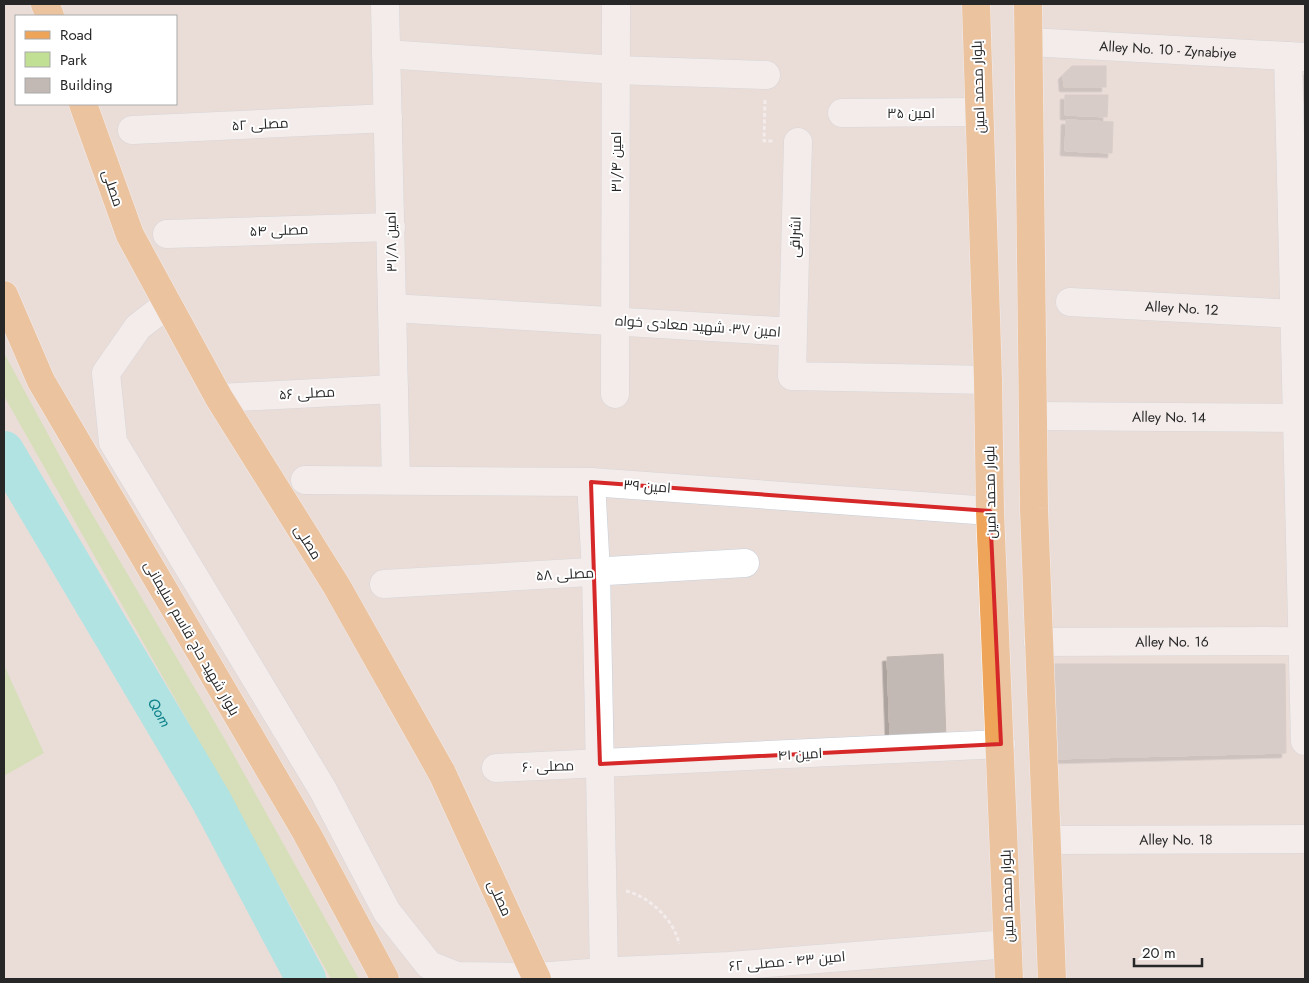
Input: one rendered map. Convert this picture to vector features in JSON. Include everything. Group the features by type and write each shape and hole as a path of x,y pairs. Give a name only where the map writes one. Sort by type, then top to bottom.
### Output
{"main road":[{"name":"بلوار محمد امین","path":"976,4 988,380 990,510 1001,744 1009,979"},
{"path":"1028,4 1038,642 1052,979"},
{"name":"مصلی","path":"83,105 130,236 219,398 336,585 442,773 536,978"},
{"name":"بلوار شهید حاج قاسم سلیمانی","path":"4,295 46,389 306,832 384,979"}],"street":[{"name":"امین ۳۱/۸","path":"385,4 396,480"},
{"name":"امین ۳۱/۴","path":"616,4 616,394"},
{"name":"Alley No. 10 - Zynabiye","path":"1029,42 1297,57"},
{"path":"386,54 616,70 766,75"},
{"path":"1297,57 1295,314 1301,418 1305,741"},
{"name":"امین ۳۵","path":"842,113 979,112"},
{"name":"مصلی ۵۲","path":"132,130 388,118"},
{"name":"اشراقی","path":"793,332 798,142"},
{"name":"مصلی ۵۴","path":"168,234 391,226"},
{"name":"Alley No. 12","path":"1070,302 1295,314"},
{"name":"امین ۴۳ - مصلی ۶۲","path":"168,304 138,327 106,373 113,442 323,790 387,912 429,965 457,976 536,978 604,972 739,966 1008,944"},
{"name":"امین ۳۷- شهید معادی خواه","path":"392,308 793,332 792,376 988,380"},
{"name":"مصلی ۵۶","path":"219,398 394,389"},
{"name":"Alley No. 14","path":"1033,416 1301,418"},
{"name":"امین ۳۹","path":"304,480 591,482 990,510"},
{"path":"591,482 596,572 604,887 604,972"},
{"name":"مصلی ۵۸","path":"384,584 745,563"},
{"name":"Alley No. 16","path":"1038,642 1304,641"},
{"name":"امین ۴۱","path":"600,764 1001,744"},
{"name":"مصلی ۶۰","path":"496,768 600,764"},
{"name":"Alley No. 18","path":"1046,840 1305,839"}],"path":[{"path":"766,75 764,141 798,142"},
{"path":"604,887 634,893 660,910 678,937 682,968"}],"highlighted area":[{"path":"591,482 990,511 1001,744 600,764"}],"green space":[{"path":"4,353 81,495 227,743 359,979 331,979 4,396"},
{"path":"4,665 44,753 4,776"}],"building":[{"path":"1072,66 1106,66 1106,87 1064,87 1063,75"},
{"path":"1303,75 1305,76 1305,102 1303,102"},
{"path":"1065,95 1108,95 1107,117 1065,115"},
{"path":"1066,120 1113,122 1112,153 1065,151"},
{"path":"943,654 946,738 890,737 887,657"},
{"path":"1048,664 1285,664 1286,753 1053,759"}],"waterway":[{"name":"Qom","path":"4,451 211,800 306,979"}]}
